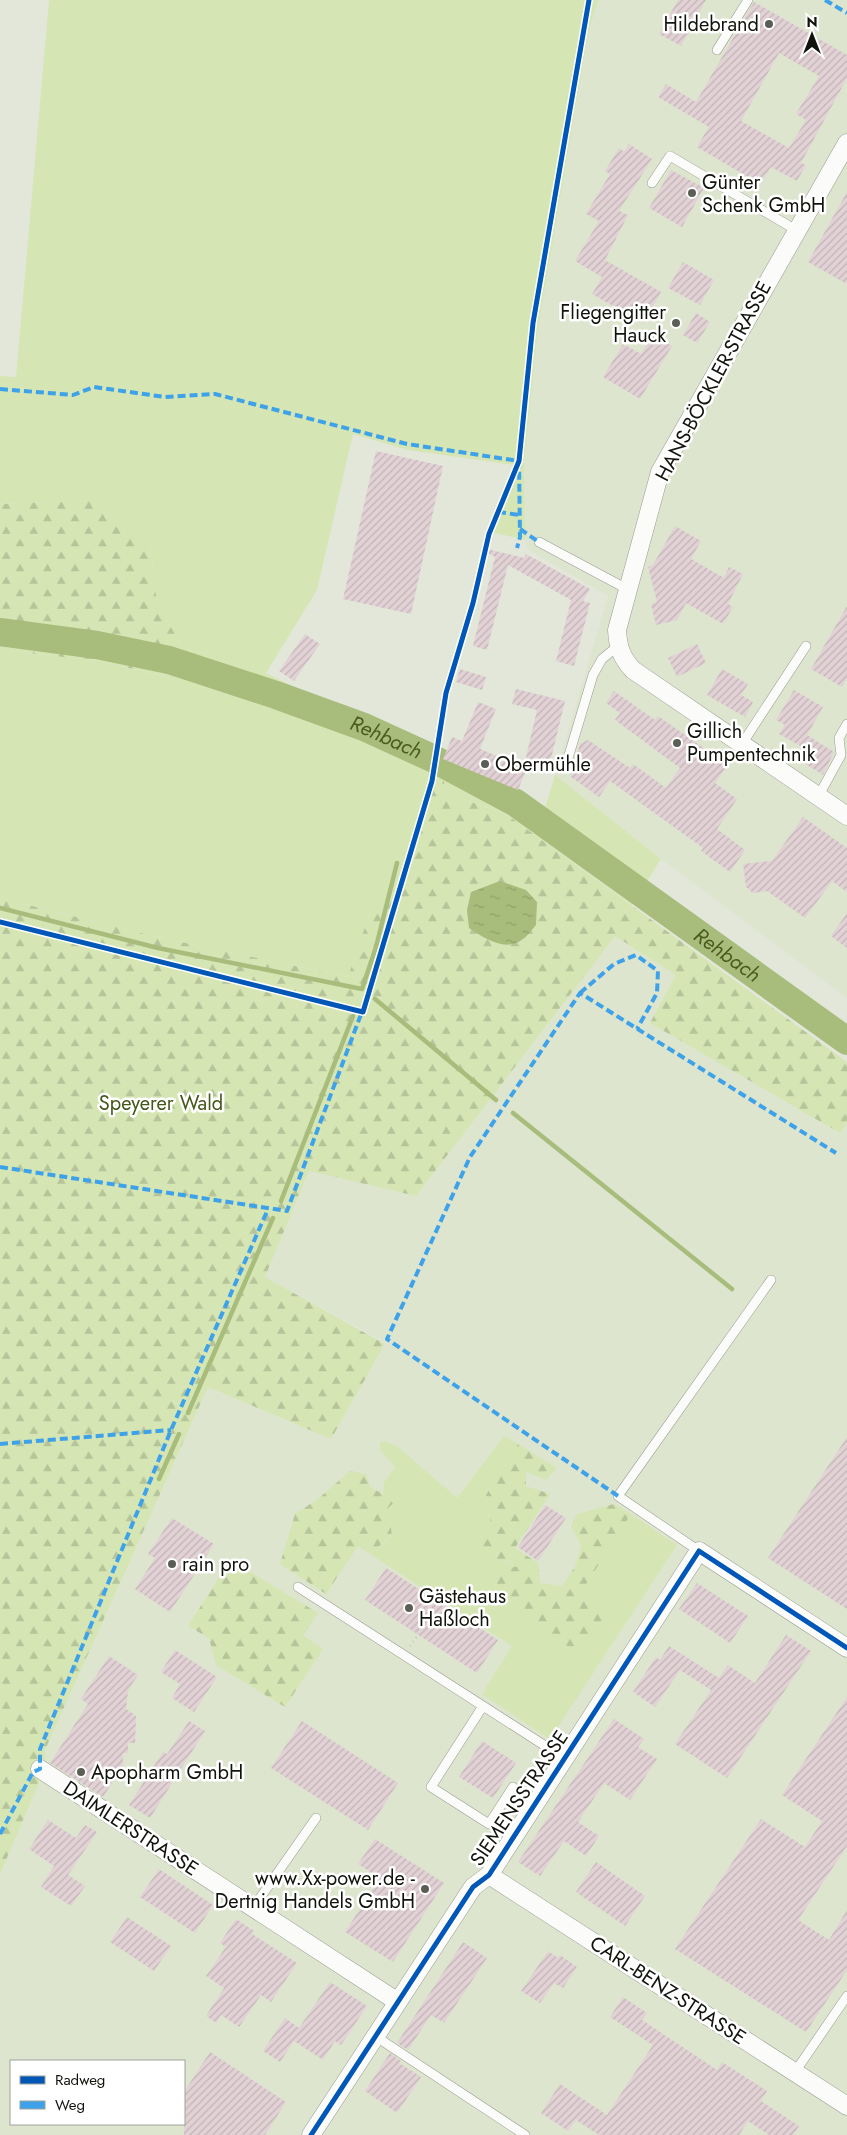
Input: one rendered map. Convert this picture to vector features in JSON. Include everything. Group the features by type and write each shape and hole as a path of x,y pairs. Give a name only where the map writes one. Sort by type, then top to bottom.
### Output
{"street":[{"name":"HANS-BÖCKLER-STRASSE","path":"618,646 617,630 660,472 847,143"},
{"path":"618,646 623,659 633,670 847,816"},
{"path":"699,1551 847,1648"},
{"name":"SIEMENSSTRASSE","path":"311,2135 473,1887 489,1875 699,1551"},
{"name":"DAIMLERSTRASSE","path":"40,1769 398,2002"},
{"name":"CARL-BENZ-STRASSE","path":"489,1875 847,2106"}],"lane":[{"path":"717,50 748,0"},
{"path":"652,183 670,156 796,230"},
{"path":"539,542 627,589"},
{"path":"566,765 593,675 602,659 618,646"},
{"path":"742,744 806,646"},
{"path":"818,797 842,755 839,738 847,724"},
{"path":"699,1551 618,1496 771,1280"},
{"path":"298,1587 564,1758"},
{"path":"483,1706 431,1787 489,1824 513,1787"},
{"path":"253,1908 316,1818"},
{"path":"795,2072 847,1996"},
{"path":"375,2036 525,2135"}],"shaded area":[{"path":"598,0 847,0 847,998 661,859 555,775 608,596 528,550 525,540 524,466 538,330 588,34"},
{"path":"615,935 677,975 650,1023 840,1132 847,1123 847,2135 0,2135 0,1874 45,1769 45,1750 208,1387 331,1439 386,1343 265,1277 309,1171 416,1196"}],"green space":[{"path":"49,0 598,0 588,34 538,330 524,466 525,540 487,531 514,465 408,450 353,434 317,590 266,673 544,811 555,775 661,859 632,905 506,814 448,794 439,769 404,890 374,901 349,977 157,937 0,898 0,650 100,661 170,678 181,644 157,604 150,542 96,500 0,504 0,376 16,377"},
{"path":"96,500 150,542 157,604 181,644 171,678 100,661 0,650 0,504"},
{"name":"Speyerer Wald","path":"439,768 448,794 506,814 847,1062 847,1123 840,1133 650,1023 676,975 615,936 416,1196 309,1171 265,1277 385,1344 331,1439 208,1387 45,1750 45,1769 0,1874 0,898 157,937 348,977 374,901 404,889"},
{"path":"504,1436 518,1444 486,1495 492,1529 474,1540 476,1553 482,1557 507,1561 518,1566 490,1574 578,1597 631,1514 677,1545 550,1739 482,1694 512,1646 370,1554 392,1536 388,1508 395,1501 383,1493 384,1483 395,1467 380,1450 380,1443 386,1441 398,1447 457,1498"},
{"path":"518,1444 557,1468 546,1480 526,1472 526,1486 550,1494 515,1548 538,1563 540,1583 562,1586 576,1565 581,1545 571,1526 577,1514 614,1504 631,1514 578,1597 609,1616 585,1652 538,1636 536,1623 489,1598 490,1574 518,1566 510,1561 486,1560 476,1553 474,1540 492,1529 486,1495"},
{"path":"350,1471 366,1474 370,1487 396,1501 388,1508 392,1535 370,1554 358,1546 326,1594 280,1564 295,1514 318,1499"},
{"path":"247,1570 318,1613 303,1635 323,1649 285,1707 216,1665 209,1638 188,1626 220,1576"}],"water":[{"path":"500,881 526,890 537,902 536,925 525,938 510,945 488,940 469,928 467,910 471,892"}],"building":[{"path":"678,0 706,0 681,46 659,34"},
{"path":"754,2 847,55 847,78 801,163 806,165 797,181 771,167 760,184 697,147 709,127 658,97 666,84 696,102","holes":["779,53 819,76 796,114 806,120 789,148 741,121"]},
{"path":"629,144 652,159 619,211 628,215 605,260 661,292 643,323 592,294 602,277 575,261 599,221 586,214 610,174 605,171 619,148 624,152"},
{"path":"671,170 704,188 682,227 649,208"},
{"path":"847,192 847,284 808,262"},
{"path":"683,262 714,280 700,305 668,288"},
{"path":"696,313 710,322 697,343 683,335"},
{"path":"653,335 672,346 640,399 603,377 623,344 641,354"},
{"path":"376,451 443,466 411,614 343,599"},
{"path":"675,526 701,541 691,559 724,578 729,567 743,574 728,604 733,607 723,624 686,603 677,620 656,625 651,604 657,602 648,567 653,565"},
{"path":"487,549 524,558 526,554 590,589 583,601 590,603 574,666 556,661 571,600 508,565 487,650 473,646 495,557 486,552"},
{"path":"847,606 847,678 842,687 811,669"},
{"path":"305,634 320,644 294,681 279,671"},
{"path":"697,644 706,663 677,677 668,658"},
{"path":"460,669 486,677 482,690 456,682"},
{"path":"722,669 748,684 741,695 753,702 745,717 707,695"},
{"path":"516,689 565,701 548,771 524,766 537,710 512,704"},
{"path":"794,690 823,707 807,735 834,752 823,775 804,763 811,752 779,734 785,725 776,720"},
{"path":"614,691 655,720 658,716 728,765 715,783 737,799 717,829 745,850 730,872 701,851 703,848 610,781 599,797 571,777 580,744 588,740 630,768 633,764 666,788 680,768 615,720 620,713 606,703"},
{"name":"Obermühle","path":"478,702 496,709 480,749 527,768 518,790 443,759 452,737 462,741"},
{"path":"803,817 847,848 847,892 832,881 805,918 767,891 753,893 746,887 743,864 772,861"},
{"path":"847,913 847,948 831,936"},
{"path":"847,1437 847,1609 768,1558"},
{"path":"545,1505 566,1518 538,1561 518,1547"},
{"path":"172,1518 214,1544 170,1612 135,1589 155,1558 148,1554"},
{"path":"386,1568 498,1640 477,1673 365,1600"},
{"path":"697,1583 748,1616 730,1643 679,1609"},
{"path":"786,1635 811,1651 727,1778 675,1744 711,1690 680,1670 655,1707 633,1692 656,1657 660,1660 669,1646 719,1678 728,1665 755,1683"},
{"path":"175,1650 217,1677 194,1712 172,1698 180,1684 161,1672"},
{"path":"109,1656 138,1675 128,1690 126,1709 136,1716 135,1743 128,1743 128,1753 123,1753 123,1766 103,1797 50,1763 88,1704 81,1699"},
{"path":"847,1697 847,1846 798,1920 829,1940 847,1910 847,1970 806,2032 675,1949 761,1819 805,1847 822,1821 782,1795"},
{"path":"614,1719 644,1739 638,1747 657,1759 630,1800 604,1783 578,1822 599,1836 586,1856 564,1841 540,1876 518,1862"},
{"path":"189,1721 205,1731 150,1818 129,1805 163,1752 167,1754"},
{"path":"302,1721 398,1783 368,1830 271,1768"},
{"path":"482,1741 516,1763 493,1798 459,1777"},
{"path":"48,1820 76,1838 85,1825 97,1832 68,1875 85,1886 71,1906 41,1887 54,1866 29,1849"},
{"path":"375,1839 444,1883 393,1962 345,1932 380,1878 358,1864"},
{"path":"596,1862 645,1896 625,1926 576,1892"},
{"path":"159,1869 213,1905 195,1933 140,1897"},
{"path":"127,1917 171,1946 154,1971 110,1942"},
{"path":"236,1919 254,1931 252,1934 297,1963 271,2002 261,1995 239,2027 221,2015 216,2023 206,2016 224,1988 206,1976 226,1947 220,1943"},
{"path":"463,1942 487,1958 444,2023 431,2015 408,2050 397,2043"},
{"path":"548,1951 558,1958 560,1955 577,1967 563,1988 554,1983 540,2003 521,1991"},
{"path":"330,1982 367,2006 341,2045 335,2041 323,2060 294,2041 280,2062 263,2051 285,2018 299,2028"},
{"path":"623,1997 647,2013 642,2020 717,2070 722,2062 767,2091 761,2101 799,2126 793,2135 769,2135 748,2121 739,2135 599,2135 576,2120 568,2131 541,2113 560,2084 607,2115 653,2045 610,2017"},
{"path":"210,2052 286,2102 265,2135 184,2135 185,2090"},
{"path":"390,2053 401,2061 399,2063 421,2077 397,2113 365,2091"}],"waterway":[{"name":"Rehbach","path":"0,632 97,645 169,660 276,695 364,727 432,758 516,803 847,1041"},
{"path":"0,908 158,948 362,989 376,947 397,863"},
{"path":"375,999 496,1100"},
{"path":"281,1201 353,1016"},
{"path":"513,1113 732,1289"},
{"path":"188,1413 273,1218"},
{"path":"159,1479 179,1434"}],"marked path":[{"path":"825,0 847,13"},
{"path":"0,389 73,395 94,387 165,397 215,394 407,444 519,461 520,537 517,548"},
{"path":"498,512 520,515"},
{"path":"520,529 539,542"},
{"path":"580,993 614,964 636,955 658,971 657,993 637,1029"},
{"path":"618,1496 387,1339 470,1157 580,993 836,1153"},
{"path":"0,1167 287,1211 363,1009"},
{"path":"0,1834 33,1772 40,1769 40,1749 171,1430 268,1209"},
{"path":"0,1444 171,1430"}],"cycle path":[{"path":"0,922 363,1012 432,781 446,693 473,603 489,534 519,461 533,323 589,0"},
{"path":"311,2135 473,1887 489,1875 699,1551 847,1648"}],"place":[{"name":"Hildebrand","path":"769,24"},
{"name":"Günter Schenk GmbH","path":"692,193"},
{"name":"Fliegengitter Hauck","path":"676,323"},
{"name":"Gillich Pumpentechnik","path":"677,743"},
{"name":"Obermühle","path":"485,764"},
{"name":"rain pro","path":"172,1564"},
{"name":"Gästehaus Haßloch","path":"409,1608"},
{"name":"Apopharm GmbH","path":"81,1772"},
{"name":"www.Xx-power.de - Dertnig Handels GmbH","path":"425,1889"}]}
